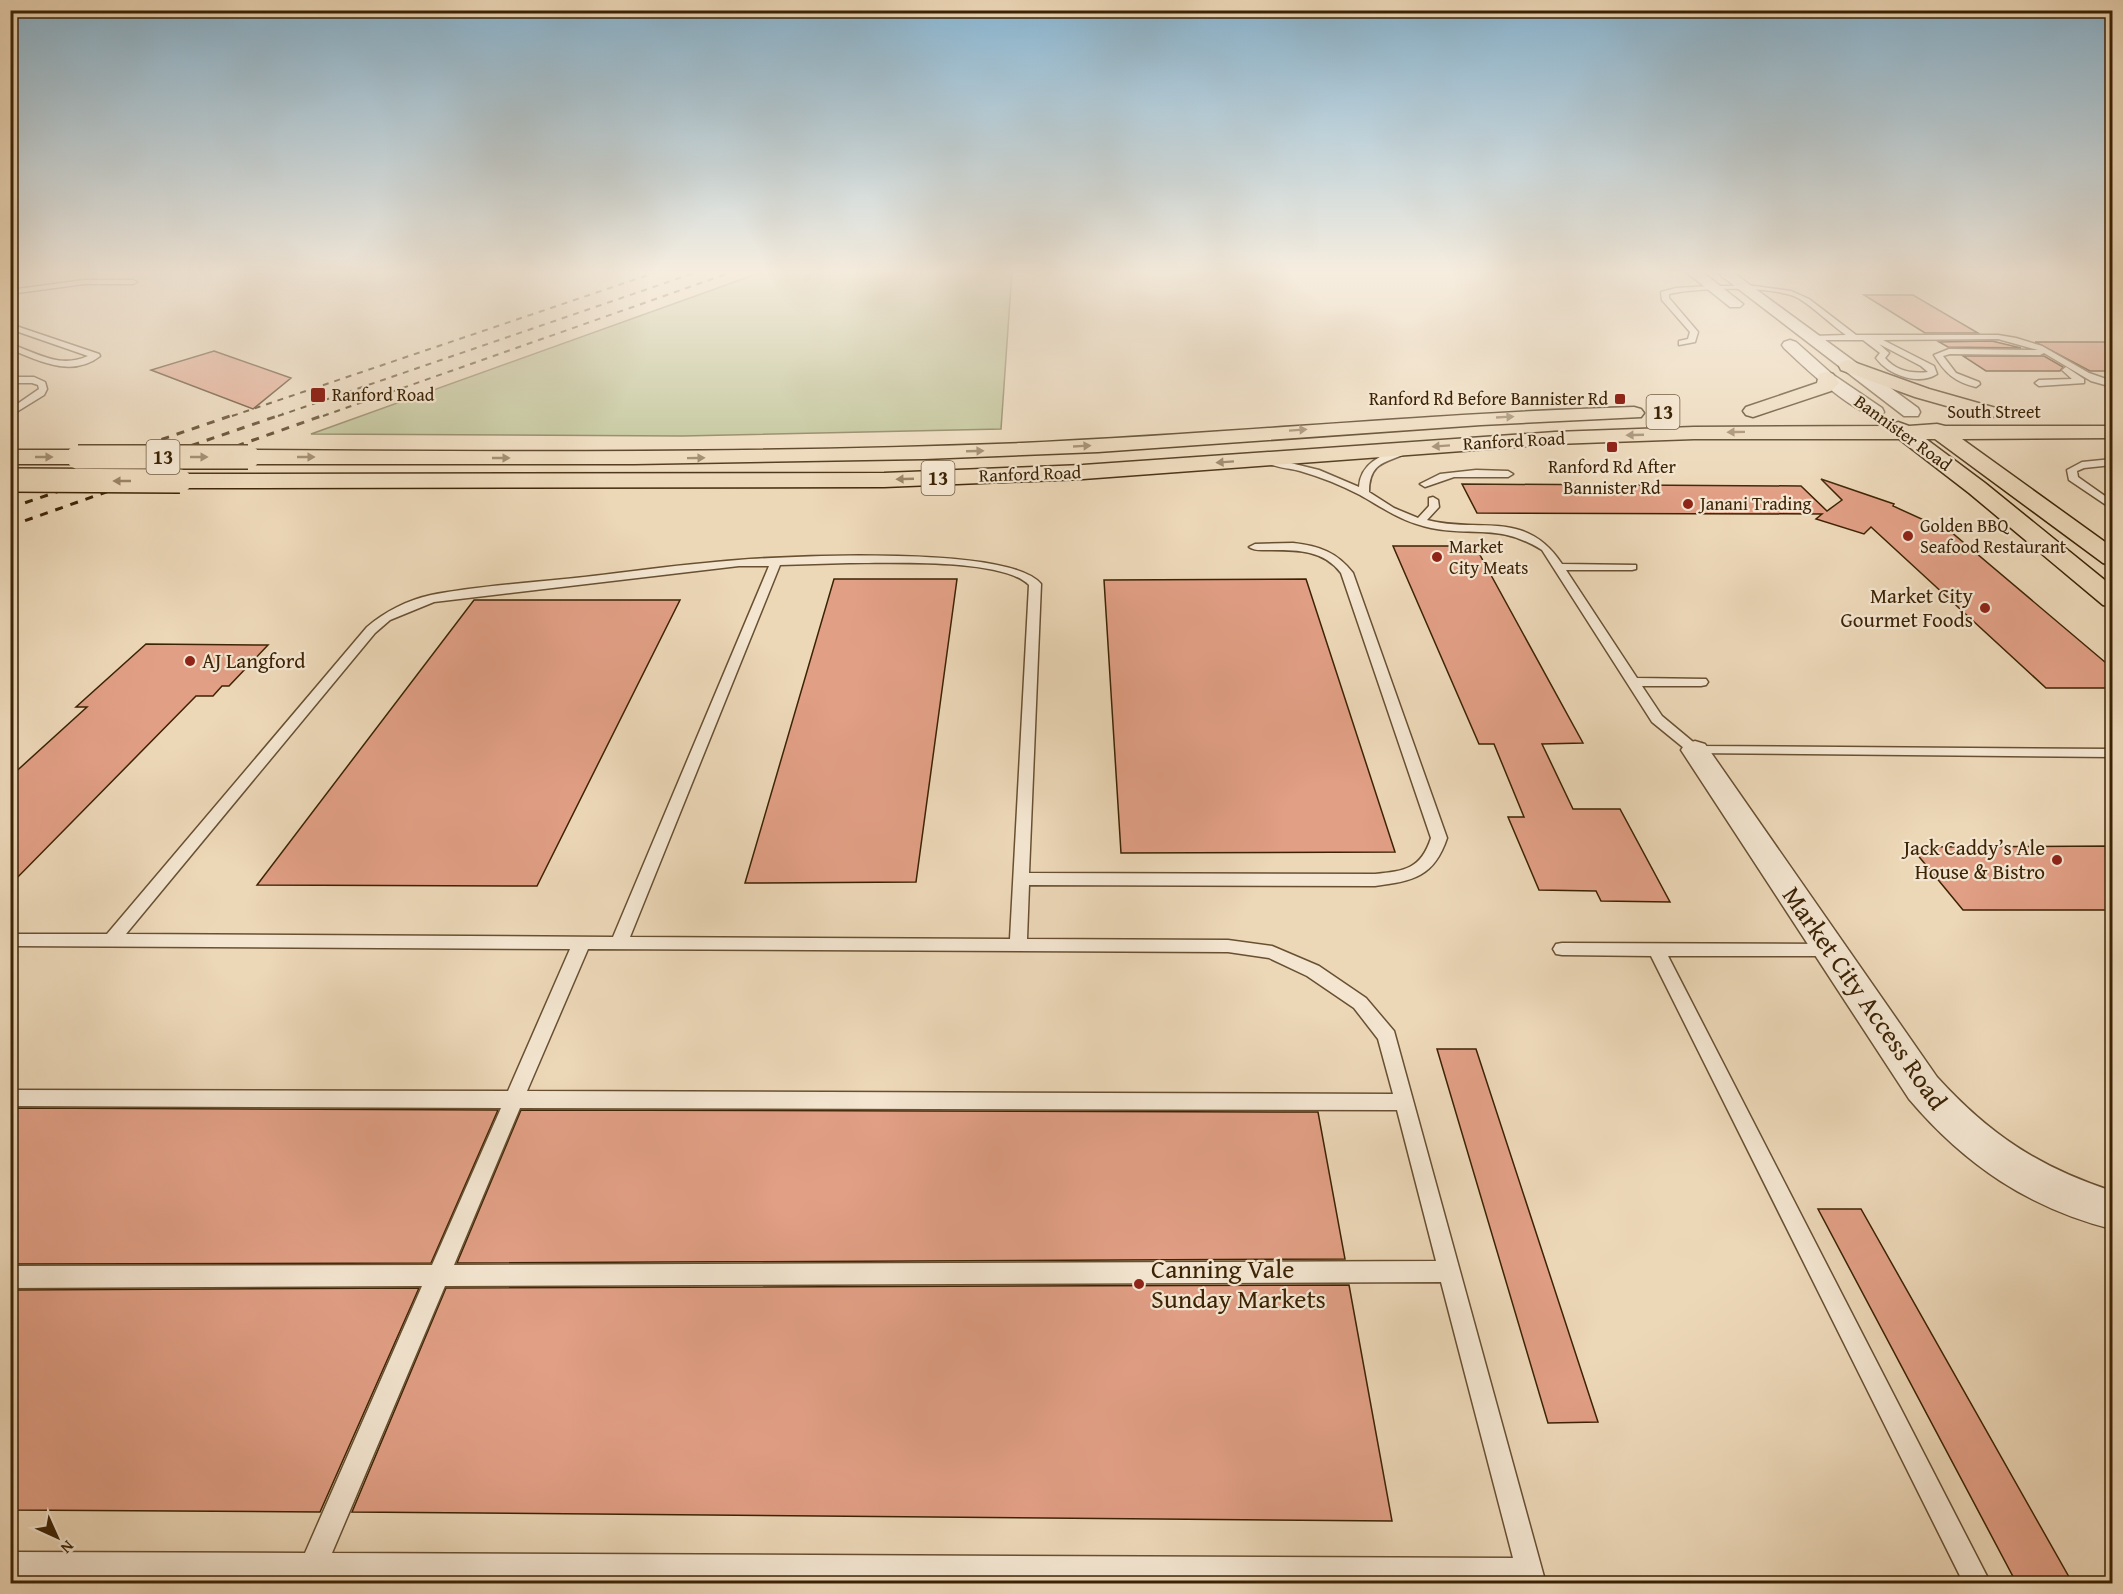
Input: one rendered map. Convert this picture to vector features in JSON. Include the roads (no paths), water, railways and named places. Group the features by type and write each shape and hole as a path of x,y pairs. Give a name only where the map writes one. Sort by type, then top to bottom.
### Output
{"main road":[{"name":"South Street","path":"1848,366 1922,393 1998,412 1875,412"},
{"path":"1754,411 1824,387 1829,382 1826,378"},
{"name":"Ranford Road","path":"1732,412 1754,411 1810,422 1903,432"},
{"name":"Ranford Road","path":"10,456 670,459 842,455 1117,444 1504,417 1656,412"},
{"path":"1838,412 1875,412"},
{"name":"Bannister Road","path":"1875,412 1903,432 1985,479 2112,558"},
{"name":"Bannister Road","path":"1911,412 1940,432 1985,479 2112,599"},
{"path":"1810,422 1985,479 1997,455 2068,432"},
{"name":"Ranford Road","path":"10,480 648,482 884,480 1083,472 1412,447 1682,433 1810,422"},
{"name":"South Street","path":"1903,432 2112,432"}],"street":[{"name":"Bannister Road","path":"1788,345 1826,378 1875,412"},
{"name":"Bannister Road","path":"1822,345 1911,412"},
{"name":"Market City Access Road","path":"1695,750 1923,1088 1970,1139 2004,1165 2076,1199 2112,1210"}],"lane":[{"path":"10,346 59,366 83,363 96,356 67,345"},
{"path":"1878,345 1889,351 1911,355 1931,368 1933,374 1915,375 1893,369 1880,358 1889,351"},
{"path":"2030,345 2099,381 2112,384"},
{"path":"1976,384 1950,374 1938,355 1948,351 1988,352 1995,357 2050,355 2081,381 2040,383"},
{"path":"10,380 34,380 42,384 44,389 10,413"},
{"path":"10,406 29,401"},
{"path":"1364,493 1363,482 1367,471 1373,464 1412,447"},
{"path":"1264,459 1305,469 1364,493 1399,515 1420,522 1446,526 1496,527 1531,537 1546,548 1657,719 1695,750 2112,753"},
{"path":"2112,462 2082,465 2072,470 2073,478 2112,506"},
{"path":"1425,484 1433,478 1447,476 1508,474"},
{"path":"1420,522 1434,507 1433,501"},
{"path":"1021,879 1375,880 1399,877 1417,871 1429,863 1439,838 1340,561 1317,550 1298,547 1255,547"},
{"path":"112,940 371,630 386,617 431,600 462,594 727,564 930,560 1010,570 1029,578 1035,584 1018,945"},
{"path":"619,943 776,562"},
{"path":"1559,567 1632,567"},
{"path":"1633,682 1701,682"},
{"path":"10,940 1228,946 1272,952 1313,971 1360,1003 1387,1036 1532,1577 309,1575 10,1565"},
{"path":"309,1575 582,942"},
{"path":"1562,949 1830,950"},
{"path":"1656,949 1978,1584"},
{"path":"10,1098 1405,1102"},
{"path":"10,1277 1450,1271"}],"railway":[{"path":"232,416 440,345"},
{"path":"278,416 484,345"},
{"path":"323,416 524,345"},
{"path":"10,491 236,414"},
{"path":"10,508 283,414"},
{"path":"10,526 327,414"}],"place":[{"name":"Ranford Road","path":"318,395"},
{"name":"Ranford Rd Before Bannister Rd","path":"1620,399"},
{"name":"Ranford Rd After Bannister Rd","path":"1612,447"},
{"name":"Janani Trading","path":"1688,504"},
{"name":"Golden BBQ Seafood Restaurant","path":"1908,536"},
{"name":"Market City Meats","path":"1437,557"},
{"name":"Market City Gourmet Foods","path":"1985,608"},
{"name":"AJ Langford","path":"190,661"},
{"name":"Jack Caddy’s Ale House & Bistro","path":"2057,860"},
{"name":"Canning Vale Sunday Markets","path":"1139,1284"}]}
